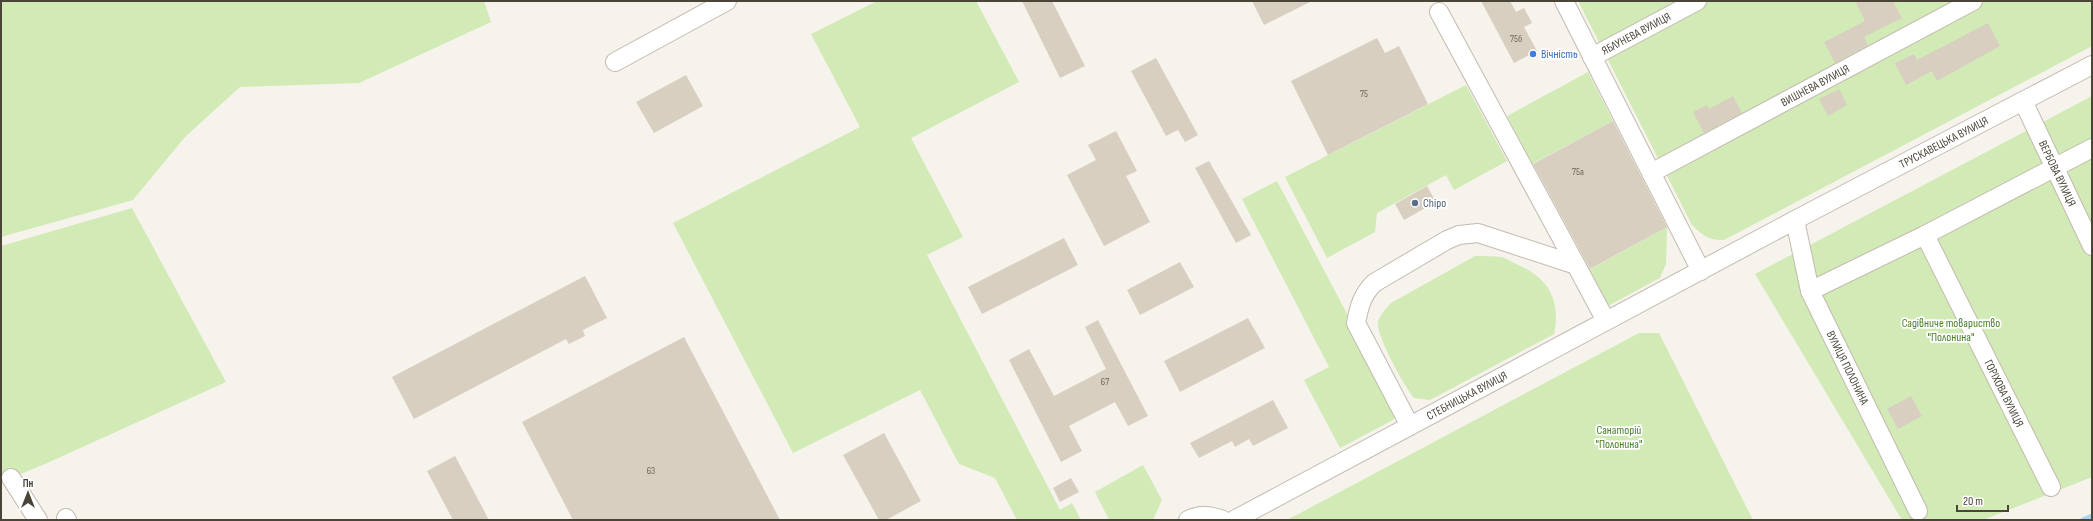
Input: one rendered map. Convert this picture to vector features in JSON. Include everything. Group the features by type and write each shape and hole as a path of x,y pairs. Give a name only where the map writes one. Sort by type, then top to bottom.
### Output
{"street":[{"path":"615,62 727,1"},
{"path":"1564,1 1595,55 1654,171 1701,271"},
{"name":"ЯБЛУНЕВА ВУЛИЦЯ","path":"1595,55 1697,1"},
{"name":"ВИШНЕВА ВУЛИЦЯ","path":"1654,171 1973,1"},
{"path":"1439,12 1606,321"},
{"name":"ТРУСКАВЕЦЬКА ВУЛИЦЯ","path":"1701,271 1795,220 2092,65"},
{"name":"ВЕРБОВА ВУЛИЦЯ","path":"2023,101 2092,246"},
{"path":"1810,291 1925,235 2054,166 2092,148"},
{"name":"ВУЛИЦЯ ПОЛОНИНА","path":"1795,220 1810,291 1918,510"},
{"path":"1410,426 1356,323 1358,308 1368,288 1447,240 1469,233 1478,233 1576,265"},
{"name":"ГОРІХОВА ВУЛИЦЯ","path":"1925,235 2051,487"},
{"name":"СТЕБНИЦЬКА ВУЛИЦЯ","path":"1234,520 1701,271"},
{"path":"11,478 38,520"},
{"path":"1188,520 1198,516 1210,516 1223,520"}],"green space":[{"path":"1,1 484,1 491,22 359,83 240,87 185,137 133,200 1,237"},
{"path":"877,1 976,1 1019,82 911,138 963,237 927,255 1060,510 1072,503 1081,520 1017,520 995,478 959,464 920,390 793,453 673,223 860,127 811,34"},
{"path":"1578,1 2092,1 2092,46 1724,240 1719,240 1706,237 1692,225"},
{"path":"1588,72 1613,121 1532,164 1507,116"},
{"path":"1466,85 1507,161 1454,190 1446,175 1377,213 1375,232 1327,258 1285,177"},
{"name":"Садівниче товариство \"Полонина\"","path":"2092,96 2092,477 1983,520 1902,520 1755,274"},
{"path":"1277,181 1394,403 1395,416 1393,420 1340,448 1304,380 1329,367 1242,199"},
{"path":"132,208 226,382 45,464 1,482 1,246"},
{"path":"1667,227 1666,264 1660,278 1608,306 1589,270"},
{"path":"1475,256 1495,256 1507,259 1529,270 1538,277 1545,284 1554,301 1556,322 1554,334 1430,400 1414,398 1398,373 1386,349 1379,329 1378,323 1380,317 1391,303"},
{"name":"Санаторій \"Полонина\"","path":"1639,333 1659,333 1753,520 1287,520"},
{"path":"1143,465 1162,500 1153,520 1109,520 1095,492"}],"building":[{"path":"1022,1 1052,1 1085,66 1060,78"},
{"path":"1252,1 1312,1 1264,25"},
{"path":"1481,1 1510,1 1516,12 1524,8 1532,23 1524,27 1537,51 1514,63"},
{"path":"1855,1 1893,1 1902,18 1864,37 1868,45 1835,63 1824,42 1865,21"},
{"path":"1988,23 2000,46 1937,81 1932,71 1906,85 1895,63 1914,54 1917,60"},
{"path":"1377,38 1385,53 1399,46 1428,104 1328,155 1291,81"},
{"path":"1156,58 1198,135 1185,142 1178,130 1166,136 1131,71"},
{"path":"686,75 703,106 654,133 636,102"},
{"path":"1839,89 1847,105 1828,116 1819,99"},
{"path":"1733,96 1742,113 1704,133 1693,112 1707,105 1709,109"},
{"path":"1613,121 1667,227 1590,269 1533,164"},
{"path":"1116,131 1137,171 1126,176 1150,222 1104,246 1067,175 1096,160 1088,145"},
{"path":"1209,161 1251,235 1236,243 1195,168"},
{"name":"Chipo","path":"1427,186 1436,202 1404,220 1395,204"},
{"path":"1064,238 1078,265 982,314 968,287"},
{"path":"1180,262 1194,287 1140,315 1127,290"},
{"path":"585,276 607,318 583,330 585,336 569,344 566,339 414,419 392,377"},
{"path":"1248,318 1265,348 1180,392 1164,361"},
{"path":"1098,320 1148,416 1128,426 1115,402 1069,426 1082,451 1061,462 1009,360 1029,349 1054,396 1106,369 1085,327"},
{"path":"684,337 780,520 573,520 522,422"},
{"path":"1911,396 1922,416 1898,429 1887,409"},
{"path":"1273,400 1288,428 1253,446 1249,439 1235,447 1232,441 1199,458 1190,443"},
{"path":"884,433 921,501 886,520 879,520 843,455"},
{"path":"455,456 489,520 453,520 427,471"},
{"path":"1071,478 1079,492 1060,502 1053,488"}],"waterway":[{"path":"2083,520 2092,516"}],"place":[{"name":"Вічність","path":"1533,54"},
{"name":"Chipo","path":"1415,203"}]}
